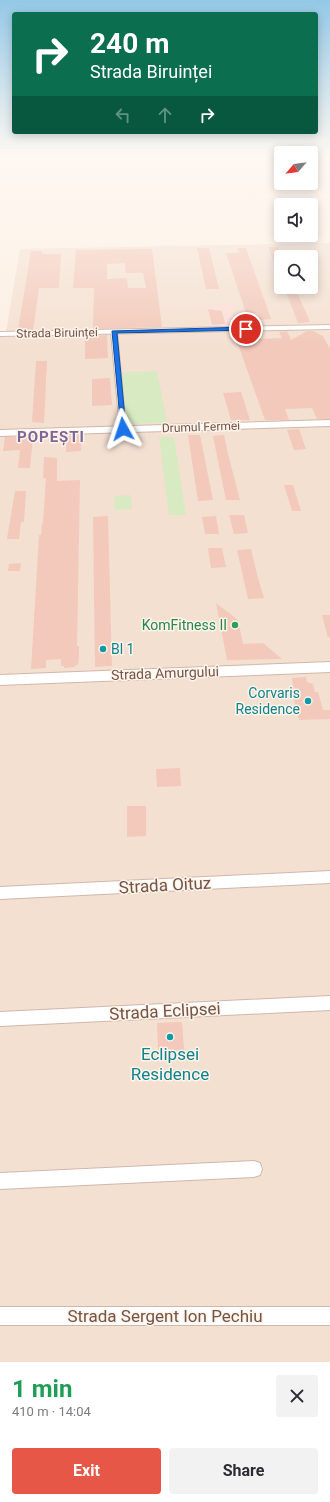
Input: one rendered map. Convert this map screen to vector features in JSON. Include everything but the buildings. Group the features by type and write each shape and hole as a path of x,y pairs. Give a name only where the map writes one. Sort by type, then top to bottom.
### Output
{"street":[{"name":"Strada Biruinței","path":"0,334 330,327"},
{"path":"114,332 123,429"},
{"name":"Drumul Fermei","path":"0,433 330,423"},
{"name":"Strada Amurgului","path":"0,680 330,667"},
{"name":"Strada Oituz","path":"0,893 330,877"},
{"name":"Strada Eclipsei","path":"0,1019 330,1003"},
{"path":"0,1181 254,1169"},
{"name":"Strada Sergent Ion Pechiu","path":"0,1316 330,1316"}],"shaded area":[{"path":"330,243 330,1362 0,1362 0,332 6,332 20,249"},
{"path":"233,305 240,327 211,328 206,306"}],"green space":[{"path":"157,371 167,423 126,424 120,373"},
{"path":"159,437 174,437 186,515 169,515"},
{"path":"131,495 132,509 115,510 114,496"}],"place":[{"name":"KomFitness II","path":"235,625"},
{"name":"Bl 1","path":"103,649"},
{"name":"Corvaris Residence","path":"308,701"},
{"name":"Eclipsei Residence","path":"170,1037"}],"district":[{"name":"POPEȘTI","path":"51,437"}],"route":[{"path":"123,429 114,332 246,329"}]}
